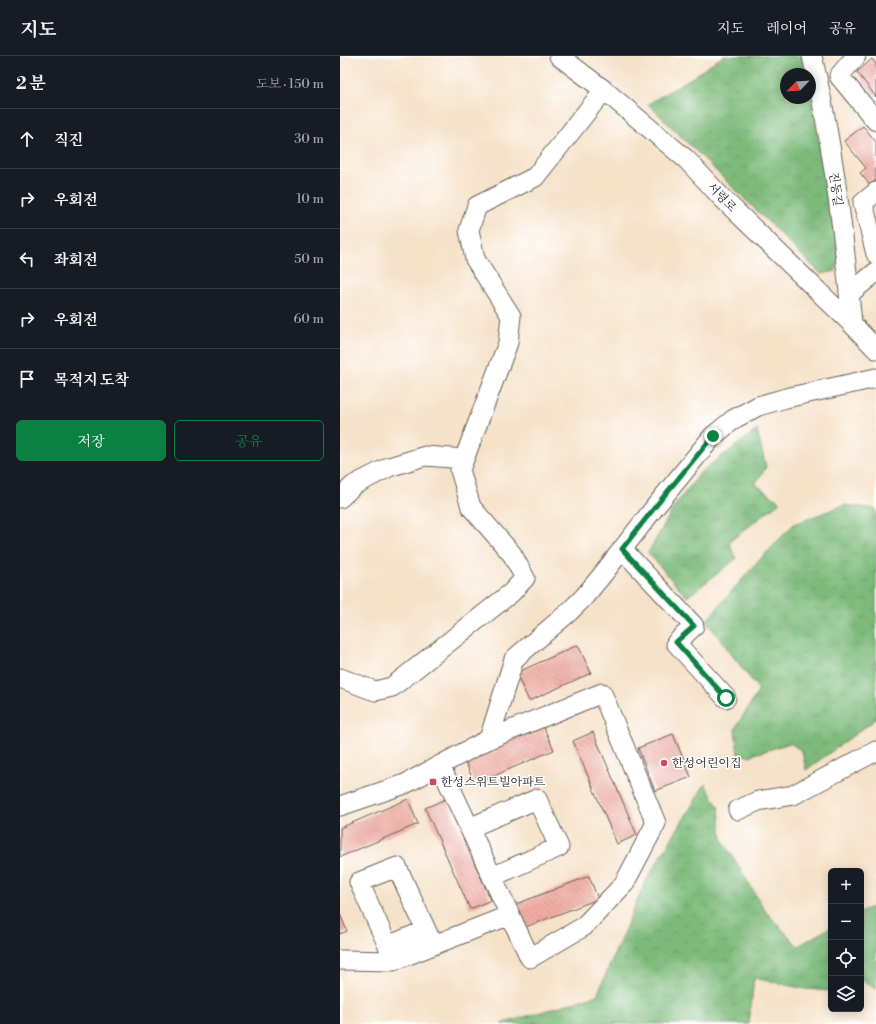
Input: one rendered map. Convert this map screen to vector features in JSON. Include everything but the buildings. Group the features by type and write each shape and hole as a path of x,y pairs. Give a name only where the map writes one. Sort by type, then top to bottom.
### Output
{"street":[{"name":"서령로","path":"559,56 604,90 687,160 723,199 852,324 876,350"},
{"name":"진동길","path":"812,56 820,90 835,180 852,324"},
{"path":"856,56 839,76 876,121"},
{"path":"340,678 375,691 392,688 510,593 525,578 512,554 471,507 460,470 508,343 511,316 475,259 469,230 477,206 535,177 604,90"},
{"path":"876,192 863,203 876,254"},
{"path":"849,294 876,272"},
{"path":"489,739 514,659 584,597 705,444 724,426 752,409 772,402 876,378"},
{"path":"340,498 354,485 389,467 425,456 464,459"},
{"path":"622,549 694,626 676,642 726,698"},
{"path":"340,806 405,784 440,765 489,739 602,693 656,823 624,884 583,927 530,958 440,765"},
{"path":"738,810 758,800 793,795 876,751"},
{"path":"469,828 537,799 560,847 492,877"},
{"path":"340,960 393,961 430,938 510,916"}],"green space":[{"path":"723,56 801,56 804,68 780,68 780,104 812,104 839,256 836,271 821,274 648,104 693,77"},
{"path":"757,430 766,467 755,484 780,502 729,542 736,559 687,597 648,553 676,504 702,471"},
{"path":"844,505 876,509 876,719 806,770 802,751 790,743 749,756 738,754 735,729 759,690 706,621 752,568 794,524"},
{"path":"705,784 719,808 722,839 766,912 798,946 828,929 828,991 805,989 754,978 749,1024 501,1024 597,995 644,884"},
{"path":"876,906 876,990 864,981 864,910"}],"place":[{"name":"한성어린이집","path":"664,763"},
{"name":"한성스위트빌아파트","path":"433,782"}],"route":[{"path":"713,436 705,444 622,549 694,626 676,642 726,698"}]}
